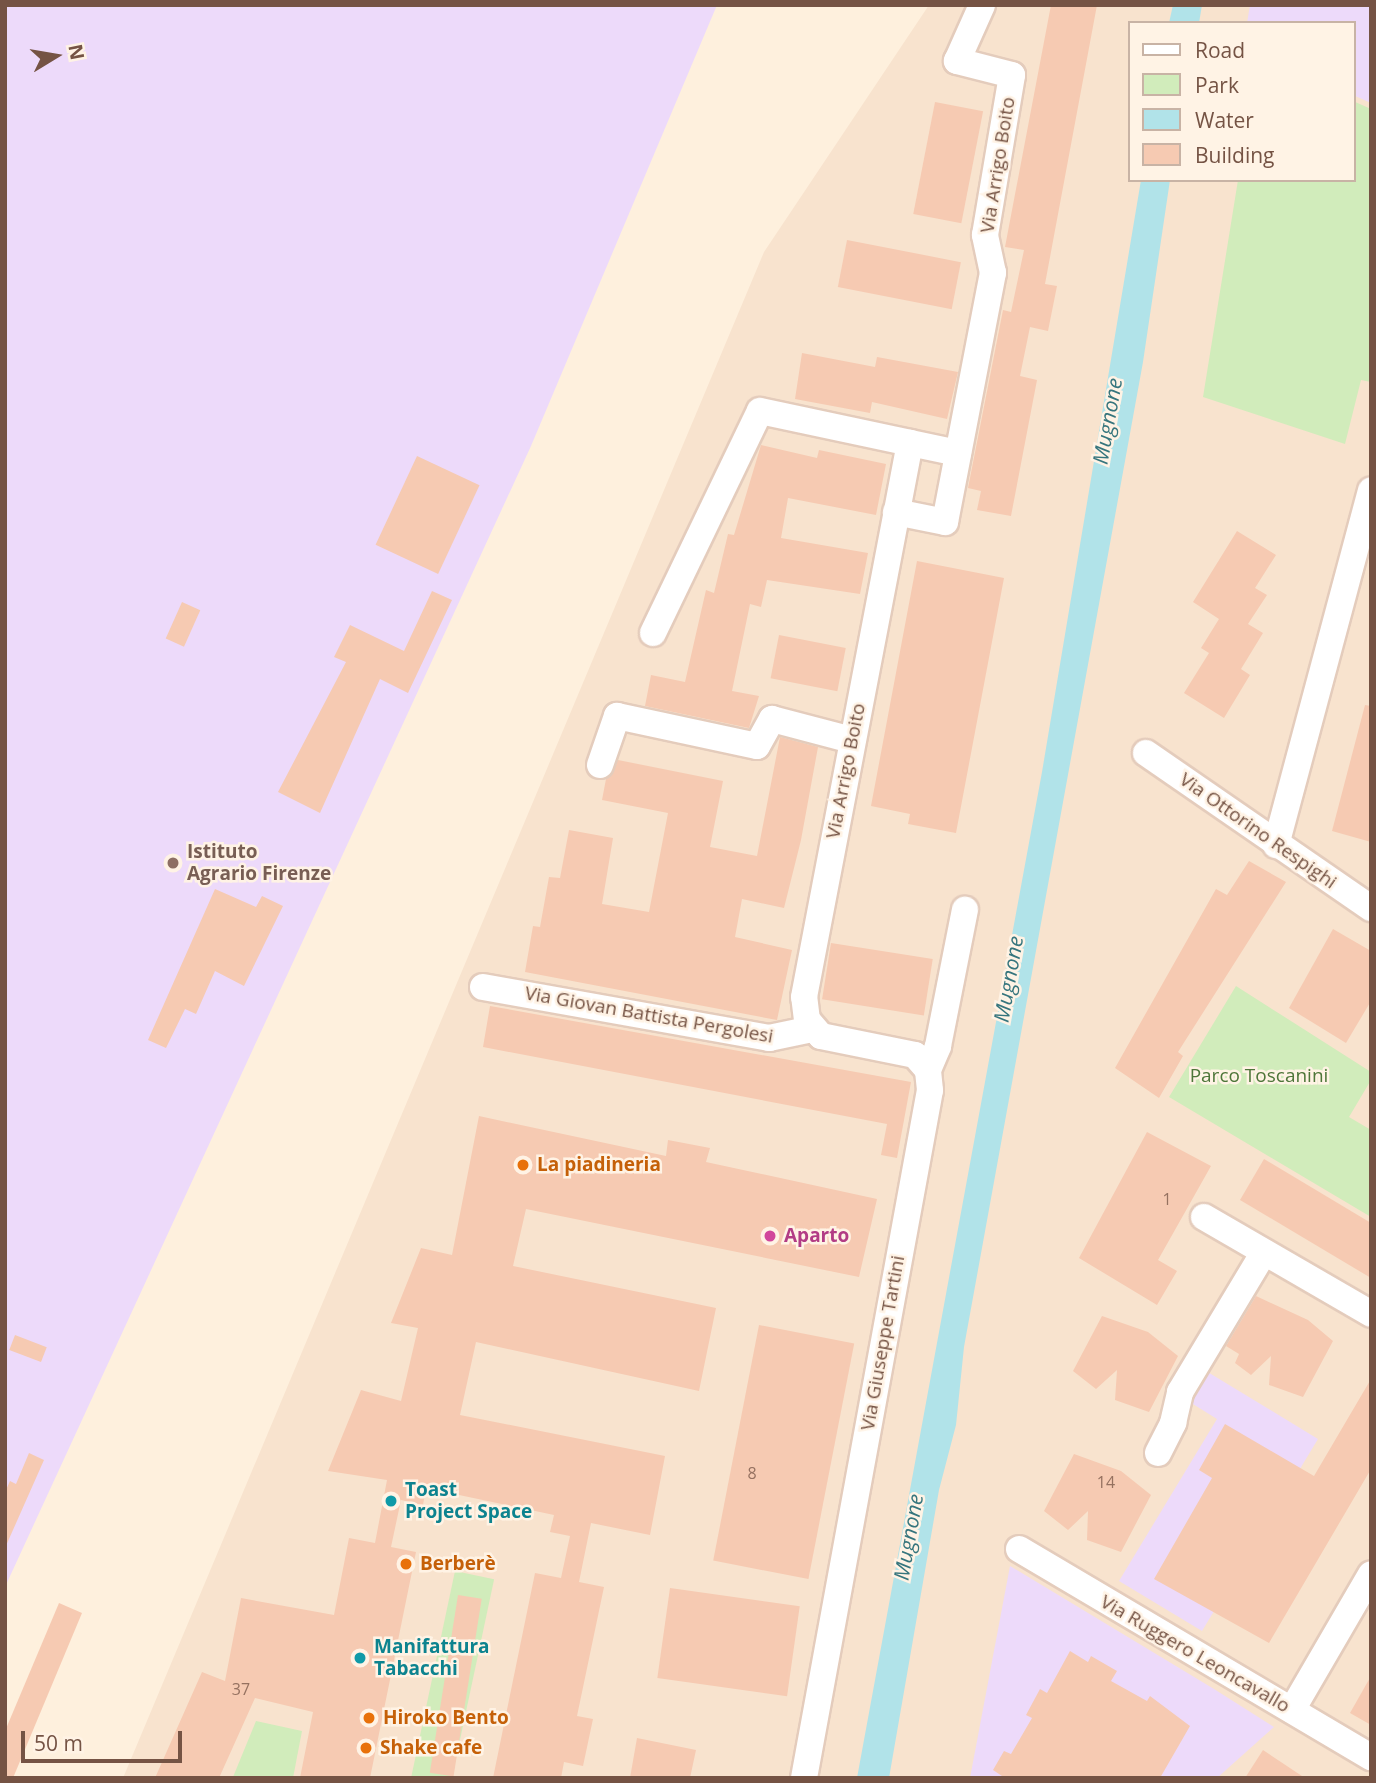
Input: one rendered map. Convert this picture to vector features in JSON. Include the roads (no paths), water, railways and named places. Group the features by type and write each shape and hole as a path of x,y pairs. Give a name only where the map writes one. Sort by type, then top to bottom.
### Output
{"street":[{"name":"Via Arrigo Boito","path":"896,512 945,522 993,273 985,235 1012,75 957,61 982,5"},
{"path":"653,634 760,411 958,453"},
{"name":"Via Arrigo Boito","path":"812,1029 804,997 910,443"},
{"path":"1276,845 1371,490"},
{"path":"600,765 617,716 757,746 772,719 852,740"},
{"name":"Via Ottorino Respighi","path":"1146,753 1371,908"},
{"name":"Via Giuseppe Tartini","path":"804,1778 930,1090 928,1070 937,1046 965,910"},
{"name":"Via Giovan Battista Pergolesi","path":"483,987 769,1038 812,1029"},
{"path":"812,1029 827,1039 915,1055 928,1070"},
{"path":"1204,1217 1371,1314"},
{"path":"1157,1453 1173,1423 1180,1392 1264,1252"},
{"name":"Via Ruggero Leoncavallo","path":"1019,1549 1371,1757"},
{"path":"1292,1710 1371,1574"}],"water":[{"path":"1173,5 1202,5 1199,21 1169,21"},
{"name":"Mugnone","path":"1141,182 1170,182 1143,362 964,1347 956,1425 939,1490 889,1778 857,1778 1042,772"}],"place":[{"name":"Istituto Agrario Firenze","path":"173,863"},
{"name":"La piadineria","path":"523,1165"},
{"name":"Aparto","path":"770,1236"},
{"name":"Toast Project Space","path":"391,1501"},
{"name":"Berberè","path":"406,1564"},
{"name":"Manifattura Tabacchi","path":"360,1658"},
{"name":"Hiroko Bento","path":"369,1718"},
{"name":"Shake cafe","path":"366,1748"}],"park label":[{"name":"Parco Toscanini","path":"1259,1076"}]}
